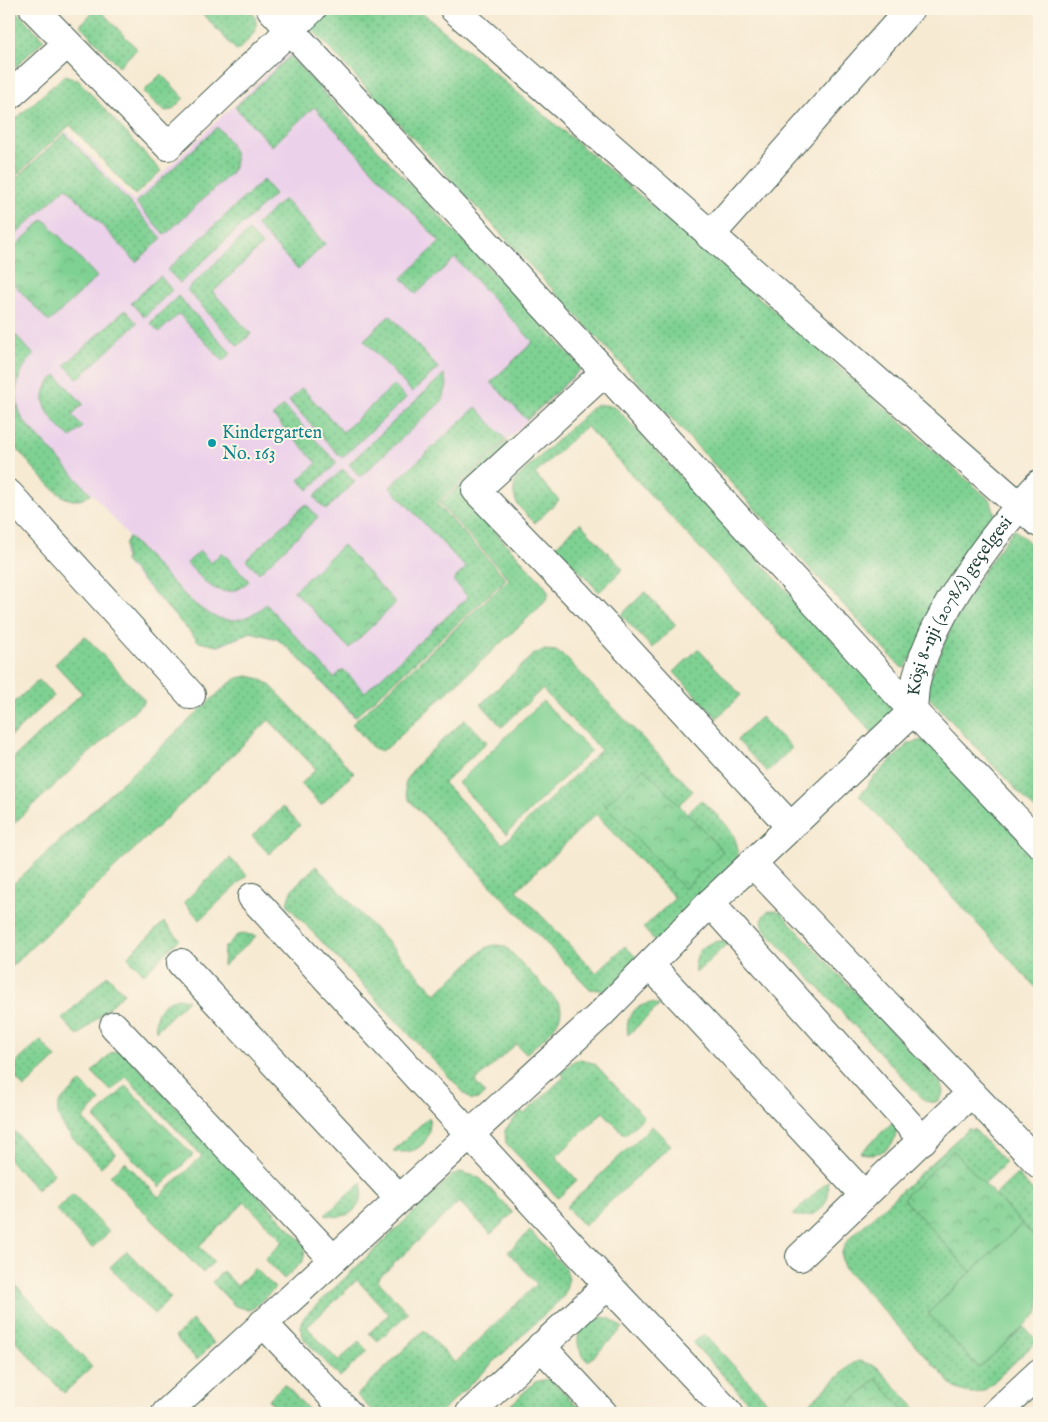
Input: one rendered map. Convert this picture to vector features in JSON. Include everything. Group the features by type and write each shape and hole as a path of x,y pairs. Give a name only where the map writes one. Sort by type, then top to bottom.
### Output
{"street":[{"path":"34,9 168,146 312,9"},
{"path":"271,9 913,711 1039,843"},
{"path":"454,9 710,236 1029,514"},
{"path":"710,236 910,9"},
{"path":"9,96 67,44"},
{"path":"605,372 476,490 577,595 790,826"},
{"name":"Köşi 8-nji (2078/3) geçelgesi","path":"913,711 917,678 939,622 974,565 1029,514 1039,484"},
{"path":"9,494 191,695"},
{"path":"166,1413 470,1134 650,965 710,903 913,711"},
{"path":"752,863 1039,1164"},
{"path":"252,898 728,1413"},
{"path":"710,903 923,1140"},
{"path":"181,963 400,1198"},
{"path":"650,965 864,1195"},
{"path":"114,1026 333,1259"},
{"path":"800,1257 971,1093"},
{"path":"470,1413 608,1285"},
{"path":"263,1323 348,1413"},
{"path":"541,1346 603,1413"},
{"path":"996,1413 1039,1373"}],"shaded area":[{"path":"289,53 583,369 438,504 506,579 354,718 292,652 277,640 251,633 219,647 199,642 128,567 123,554 128,536 93,494 80,501 64,498 9,440 9,185 67,131 133,201"}],"green space":[{"path":"9,9 15,9 44,40 9,73"},
{"path":"97,9 137,49 119,66 80,25"},
{"path":"198,9 249,9 256,21 254,32 237,51"},
{"path":"328,9 418,9 706,251 990,500 996,517 905,668 901,667 312,29"},
{"path":"290,56 582,368 527,420 491,382 533,342 455,258 416,294 402,278 440,242 314,107 272,146 235,107"},
{"path":"161,74 184,98 172,110 164,111 143,92"},
{"path":"64,76 78,80 161,171 135,195 70,125 9,182 9,125"},
{"path":"217,127 230,143 235,154 231,173 165,235 136,203"},
{"path":"65,133 162,238 136,262 66,187 9,241 9,185"},
{"path":"263,180 275,194 180,283 167,270"},
{"path":"284,199 325,244 298,270 256,225"},
{"path":"44,219 97,277 49,322 9,279 9,252"},
{"path":"249,231 262,245 213,292 251,334 238,346 187,290"},
{"path":"160,276 172,290 144,317 131,303"},
{"path":"178,296 231,353 223,361 179,314 159,332 150,323"},
{"path":"125,310 137,323 78,379 65,365"},
{"path":"390,315 438,368 412,392 364,340"},
{"path":"9,328 34,355 19,377 17,386 17,403 23,420 91,494 85,498 73,500 60,494 9,440"},
{"path":"444,374 447,384 443,400 360,477 349,464"},
{"path":"56,375 83,404 72,415 83,427 70,438 50,416 44,400 48,384"},
{"path":"394,385 406,398 342,458 289,401 302,388 343,432"},
{"path":"595,405 606,405 616,408 890,701 894,709 889,718 873,733 586,426 535,474 559,500 535,523 517,504 514,493 516,479"},
{"path":"284,406 337,463 308,490 299,480 317,463 273,416"},
{"path":"476,407 506,440 437,504 506,579 355,717 292,651 277,639 251,632 218,646 199,642 125,561 125,544 129,537 190,600 213,616 226,620 238,619 252,614 266,604 334,678 343,669 365,692 468,597 453,580 466,568 390,487"},
{"path":"507,441 508,445 463,493 465,499 544,585 549,594 543,604 387,748 380,751 373,748 352,724 509,579 440,504"},
{"path":"343,469 355,482 326,510 314,497"},
{"path":"306,504 318,517 259,573 246,560"},
{"path":"580,523 623,569 599,592 556,546"},
{"path":"1014,529 1039,551 1039,814 926,694 926,688 952,625 987,566"},
{"path":"343,545 396,603 349,648 294,591"},
{"path":"200,551 211,563 222,552 249,581 240,588 231,591 223,591 208,584 187,563"},
{"path":"645,592 676,625 652,648 621,615"},
{"path":"85,636 145,701 9,828 9,762 82,693 55,664"},
{"path":"698,649 741,695 717,718 674,672"},
{"path":"543,650 556,651 566,658 693,791 679,805 644,768 605,806 723,851 687,813 701,800 728,827 733,834 738,850 737,860 657,943 643,928 675,898 596,814 517,890 596,973 625,946 639,960 607,991 590,989 407,796 405,785 411,772 465,719 487,742 444,783 503,844 601,750 542,689 502,727 481,704 533,655"},
{"path":"248,676 261,679 272,687 354,773 321,805 301,784 316,769 269,720 9,969 9,888 227,685 238,678"},
{"path":"39,680 54,696 9,738 9,707"},
{"path":"543,701 591,751 506,834 458,783"},
{"path":"761,717 792,748 767,772 737,740"},
{"path":"922,740 934,746 1039,860 1039,991 859,795 869,785 868,783 908,744"},
{"path":"644,768 723,851 684,889 605,805"},
{"path":"283,807 300,825 269,854 252,836"},
{"path":"230,858 247,875 200,920 184,902"},
{"path":"316,866 436,994 484,949 493,945 501,946 507,948 560,1004 561,1012 556,1025 526,1054 516,1044 475,1082 485,1093 479,1099 471,1100 290,908 287,902 292,889"},
{"path":"775,910 781,913 941,1084 943,1093 940,1100 929,1102 924,1100 764,929 762,922 765,914"},
{"path":"164,922 180,939 144,974 127,957"},
{"path":"237,935 256,936 223,966 224,948"},
{"path":"719,941 728,943 696,973 696,961 700,951 707,945"},
{"path":"107,975 124,993 78,1036 62,1019"},
{"path":"179,998 188,1000 156,1031 157,1013 167,1002"},
{"path":"651,1003 660,1005 628,1035 628,1023 632,1013 639,1007"},
{"path":"40,1040 56,1058 24,1088 9,1070"},
{"path":"118,1051 125,1053 306,1246 303,1261 284,1279 265,1259 283,1241 245,1202 199,1246 214,1262 203,1273 110,1176 125,1162 159,1197 202,1156 126,1077 111,1091 92,1072 111,1053"},
{"path":"581,1059 595,1064 644,1117 625,1135 603,1112 556,1157 577,1180 558,1198 506,1143 505,1130 521,1111 524,1114 564,1077 561,1073 574,1061"},
{"path":"81,1082 100,1101 83,1119 116,1153 101,1167 72,1138 60,1120 58,1112 61,1101"},
{"path":"126,1086 193,1155 160,1187 94,1118"},
{"path":"429,1117 430,1126 428,1134 422,1145 409,1151 393,1151"},
{"path":"896,1119 896,1136 889,1147 877,1153 860,1153"},
{"path":"652,1126 671,1145 584,1226 566,1207"},
{"path":"12,1129 54,1174 37,1190 9,1160 9,1132"},
{"path":"968,1129 975,1130 1006,1163 984,1184 953,1151 903,1198 971,1272 928,1313 979,1368 1024,1327 1037,1341 985,1390 973,1393 955,1388 845,1269 842,1261 843,1250 849,1239"},
{"path":"953,1150 1022,1224 971,1272 903,1198"},
{"path":"460,1172 479,1177 513,1213 491,1234 459,1202 377,1280 408,1313 378,1341 369,1333 389,1314 357,1280 307,1327 338,1361 359,1342 368,1351 340,1377 302,1337 301,1322 304,1317 453,1175"},
{"path":"1017,1174 1039,1198 1039,1242 995,1195"},
{"path":"828,1181 829,1190 825,1204 821,1209 808,1216 792,1215"},
{"path":"362,1182 361,1198 354,1210 342,1216 325,1215"},
{"path":"73,1194 109,1232 92,1248 56,1210"},
{"path":"1022,1224 1039,1242 1039,1312 979,1368 928,1313"},
{"path":"530,1231 566,1269 569,1278 564,1296 440,1413 374,1413 357,1395 424,1330 455,1363 537,1284 508,1252"},
{"path":"127,1251 171,1298 154,1314 110,1267"},
{"path":"255,1268 275,1288 255,1307 249,1310 235,1306 212,1282 223,1271 237,1286"},
{"path":"9,1278 92,1367 64,1393 9,1334"},
{"path":"602,1317 611,1319 623,1328 588,1362 579,1348 579,1334 587,1323"},
{"path":"192,1320 214,1343 197,1360 175,1337"},
{"path":"704,1334 778,1413 758,1413 693,1343"},
{"path":"859,1361 876,1366 920,1413 907,1413 876,1379 839,1413 799,1413 852,1364"},
{"path":"547,1379 555,1383 584,1413 557,1413 549,1404 539,1413 502,1413 535,1382"},
{"path":"876,1379 907,1413 839,1413"},
{"path":"284,1384 312,1413 281,1413 268,1400"}],"place":[{"name":"Kindergarten No. 163","path":"212,443"}]}
